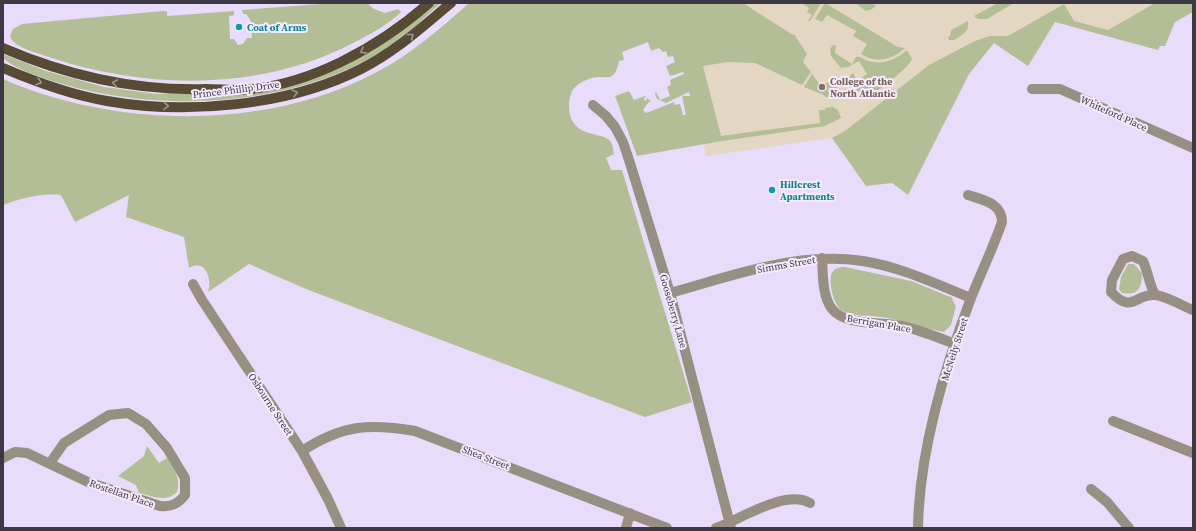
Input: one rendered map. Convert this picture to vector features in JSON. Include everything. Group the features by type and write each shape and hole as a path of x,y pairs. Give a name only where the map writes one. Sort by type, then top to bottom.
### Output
{"main road":[{"name":"Prince Phillip Drive","path":"3,48 51,66 98,80 155,88 239,90 287,81 341,62 388,36 429,3"},
{"name":"Prince Phillip Drive","path":"3,68 70,92 125,103 187,107 253,101 310,89 357,71 389,53 451,3"}],"street":[{"name":"Whiteford Place","path":"1032,89 1060,89 1193,148"},
{"name":"Gooseberry Lane","path":"593,105 610,121 623,142 670,292 730,526"},
{"name":"McNeily Street","path":"918,528 921,479 955,344 971,298 1000,229 1002,216 1000,210 995,206 968,195"},
{"path":"1155,295 1149,284 1149,273 1143,261 1132,256 1123,259 1112,280 1111,292 1120,301 1128,303 1155,295 1193,310"},
{"name":"Simms Street","path":"670,292 770,266 822,258 862,261 879,265 938,284 971,298"},
{"name":"Berrigan Place","path":"822,258 826,296 832,309 837,314 851,320 904,326 955,344"},
{"name":"Osbourne Street","path":"193,284 202,300 302,451 328,499 341,528"},
{"name":"Rostellan Place","path":"3,458 15,452 21,452 50,463 100,487 160,506 167,507 174,505 185,495 185,478 167,448 146,424 128,413 109,415 64,443 50,463"},
{"path":"1113,421 1193,453"},
{"name":"Shea Street","path":"302,451 318,441 342,431 364,426 384,426 415,431 667,528"},
{"path":"1091,489 1108,502 1128,528"},
{"path":"716,528 730,526 786,500 803,499 810,502"},
{"path":"626,528 630,513"}],"shaded area":[{"name":"College of the North Atlantic","path":"698,3 1191,3 1169,20 1158,50 1055,22 1028,66 994,43 969,74 881,122 832,138 706,156 703,141"}],"green space":[{"path":"334,3 367,3 374,9 385,13 398,9 401,12 385,25 373,32 320,58 282,70 244,77 205,80 166,80 127,76 89,69 28,50 16,44 10,36 13,29 22,24 163,11 167,11 167,16 234,11 234,15 229,16 230,39 234,39 238,45 243,44 247,38 252,38 250,19 246,14 243,14 242,10"},
{"path":"433,3 441,3 398,41 357,65 320,80 281,91 241,98 200,101 159,100 119,96 81,89 51,81 29,73 3,58 3,54 46,71 104,87 156,94 212,93 323,72"},
{"path":"469,3 743,3 793,35 794,34 807,54 803,62 811,72 802,85 755,63 728,62 703,66 721,136 820,123 819,110 825,110 825,108 833,107 838,110 841,118 825,126 722,141 637,156 615,96 629,91 634,100 645,96 646,97 644,100 646,101 647,98 651,101 643,110 646,113 674,102 675,105 680,104 683,115 686,115 682,96 690,96 689,92 666,103 657,99 655,94 656,92 660,100 670,96 667,87 671,85 670,80 684,74 683,72 670,76 666,66 675,62 673,56 668,57 666,51 663,52 659,48 651,51 648,42 622,52 624,60 619,61 615,73 612,76 597,77 586,80 576,86 571,94 569,111 573,122 581,130 607,138 612,145 614,154 606,158 611,170 622,170 692,402 645,417 306,289 249,264 208,292 209,281 206,271 199,266 189,268 184,237 126,217 129,195 75,222 61,195 32,197 3,205 3,79 46,95 93,107 141,114 190,116 239,113 286,105 332,92 375,73 412,50 436,32"},
{"path":"801,3 821,3 810,21 808,21 812,15 807,12 809,8"},
{"path":"825,3 898,47 905,48 889,58 878,60 861,54 867,44 853,36 856,31 827,15 822,22 815,19"},
{"path":"855,3 871,3 876,6 866,11"},
{"path":"998,3 1014,3 987,19 978,19 974,16"},
{"path":"1155,3 1193,3 1193,12 1175,22 1165,46 1160,46 1158,50 1055,22 1028,66 994,43 969,74 908,195 892,183 866,186 832,138 845,131 929,65 975,41 990,36 1008,36 1064,4 1074,21 1108,30"},
{"path":"968,21 968,28 965,33 954,40 949,40 948,37 950,36 951,30"},
{"path":"833,45 836,46 835,53 852,64 856,57 874,62 889,61 907,50 912,59 901,72 883,87 874,92 863,93 854,88 849,78 853,73 857,81 867,74 859,61 848,67 841,68 831,56 830,49"},
{"path":"812,74 821,86 830,81 842,92 844,98 825,97 824,95 804,87"},
{"path":"1128,264 1134,264 1142,273 1141,283 1138,290 1127,294 1122,293 1119,289 1121,277"},
{"path":"845,267 911,281 953,298 952,299 956,306 951,325 944,332 889,318 855,315 841,310 834,299 831,289 831,280 834,270"},
{"path":"147,446 159,463 167,458 174,470 178,487 177,492 173,495 159,498 139,493 136,485 118,476 144,456"}],"place":[{"name":"Coat of Arms","path":"239,27"},
{"name":"College of the North Atlantic","path":"822,87"},
{"name":"Hillcrest Apartments","path":"772,190"}]}
